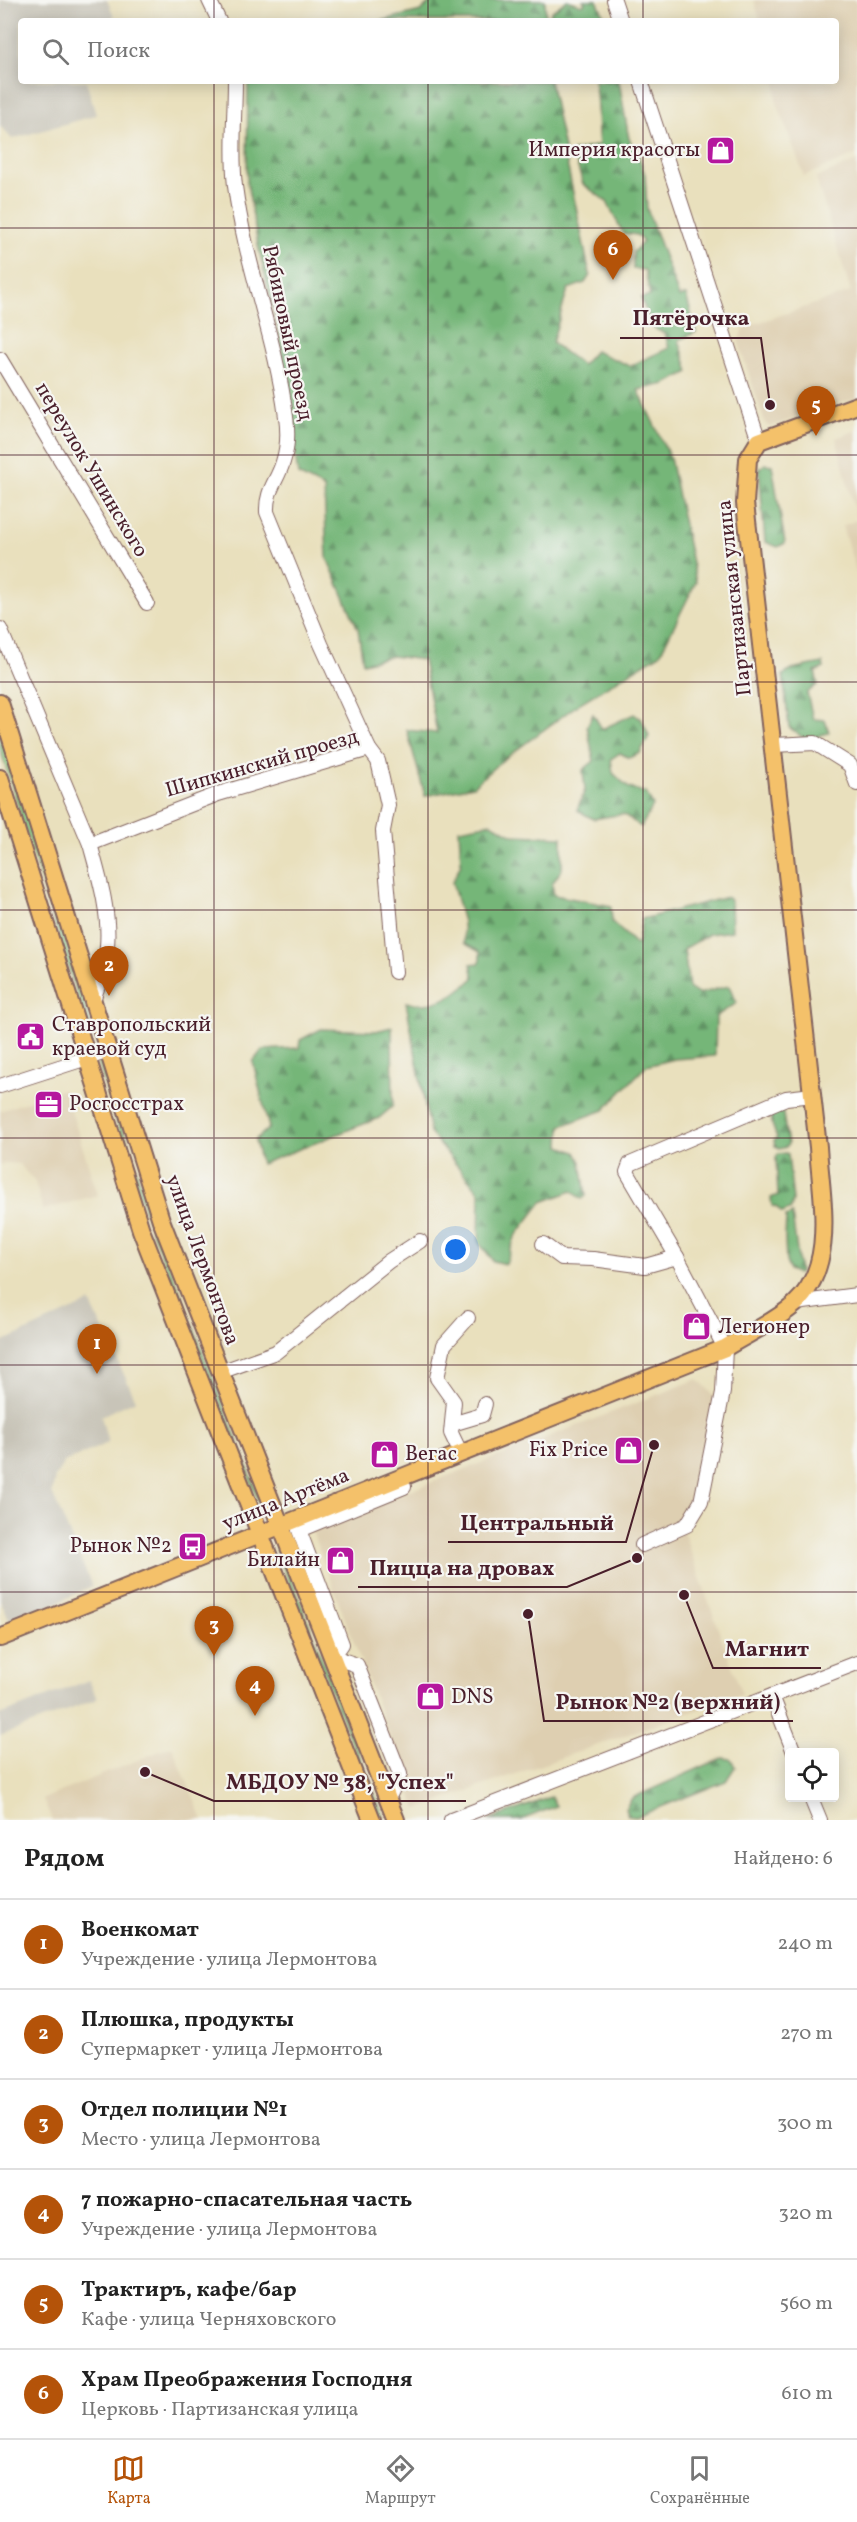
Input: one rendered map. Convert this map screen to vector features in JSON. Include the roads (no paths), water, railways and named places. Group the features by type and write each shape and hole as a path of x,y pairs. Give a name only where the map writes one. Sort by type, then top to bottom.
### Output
{"main road":[{"path":"759,441 857,405"},
{"name":"Партизанская улица","path":"759,441 748,459 746,502 813,1095 818,1147 822,1247 816,1275 790,1308"},
{"name":"улица Лермонтова","path":"0,703 161,1220 396,1820"},
{"name":"улица Лермонтова","path":"0,778 145,1239 372,1820"},
{"name":"улица Артёма","path":"0,1638 725,1348 790,1308"}],"street":[{"path":"208,0 217,18"},
{"path":"614,0 620,18"},
{"name":"Рябиновый проезд","path":"235,84 235,185 286,417 287,446 283,463 266,499 267,512 321,644 369,749"},
{"path":"642,84 759,441"},
{"name":"переулок Ушинского","path":"0,359 147,603"},
{"path":"0,629 90,844 103,898 108,945 93,1000"},
{"path":"774,745 815,743 854,761 857,784"},
{"name":"Шипкинский проезд","path":"90,844 218,794 369,749 378,761 388,805 383,831 395,972"},
{"path":"0,1086 109,1051"},
{"path":"642,1545 687,1526 701,1502 723,1392 725,1348 677,1257 627,1172 630,1164 786,1098 813,1095"},
{"path":"220,1372 276,1352 389,1261 420,1241"},
{"path":"543,1244 562,1258 645,1266 677,1257"},
{"path":"790,1308 857,1295"},
{"path":"461,1455 451,1432 454,1402 437,1378 444,1345 468,1318"},
{"path":"452,1424 482,1415 485,1404"},
{"path":"333,1657 342,1644 299,1530 404,1487 400,1479"},
{"path":"451,1820 857,1663"},
{"path":"772,1696 792,1748"},
{"path":"813,1802 820,1820"}],"place":[{"name":"Империя красоты","path":"721,150"},
{"name":"Храм Преображения Господня","path":"613,280"},
{"name":"Пятёрочка","path":"770,405"},
{"name":"Трактиръ, кафе/бар","path":"816,436"},
{"name":"Плюшка, продукты","path":"109,996"},
{"name":"Ставропольский краевой суд","path":"31,1037"},
{"name":"Росгосстрах","path":"48,1104"},
{"name":"Легионер","path":"697,1327"},
{"name":"Военкомат","path":"97,1374"},
{"name":"Центральный","path":"654,1445"},
{"name":"Fix Price","path":"629,1450"},
{"name":"Вегас","path":"384,1454"},
{"name":"Рынок №2","path":"193,1546"},
{"name":"Пицца на дровах","path":"637,1558"},
{"name":"Билайн","path":"341,1560"},
{"name":"Магнит","path":"684,1595"},
{"name":"Рынок №2 (верхний)","path":"528,1614"},
{"name":"Отдел полиции №1","path":"214,1656"},
{"name":"DNS","path":"430,1697"},
{"name":"7 пожарно-спасательная часть","path":"255,1716"},
{"name":"МБДОУ № 38, \"Успех\"","path":"145,1772"}]}
